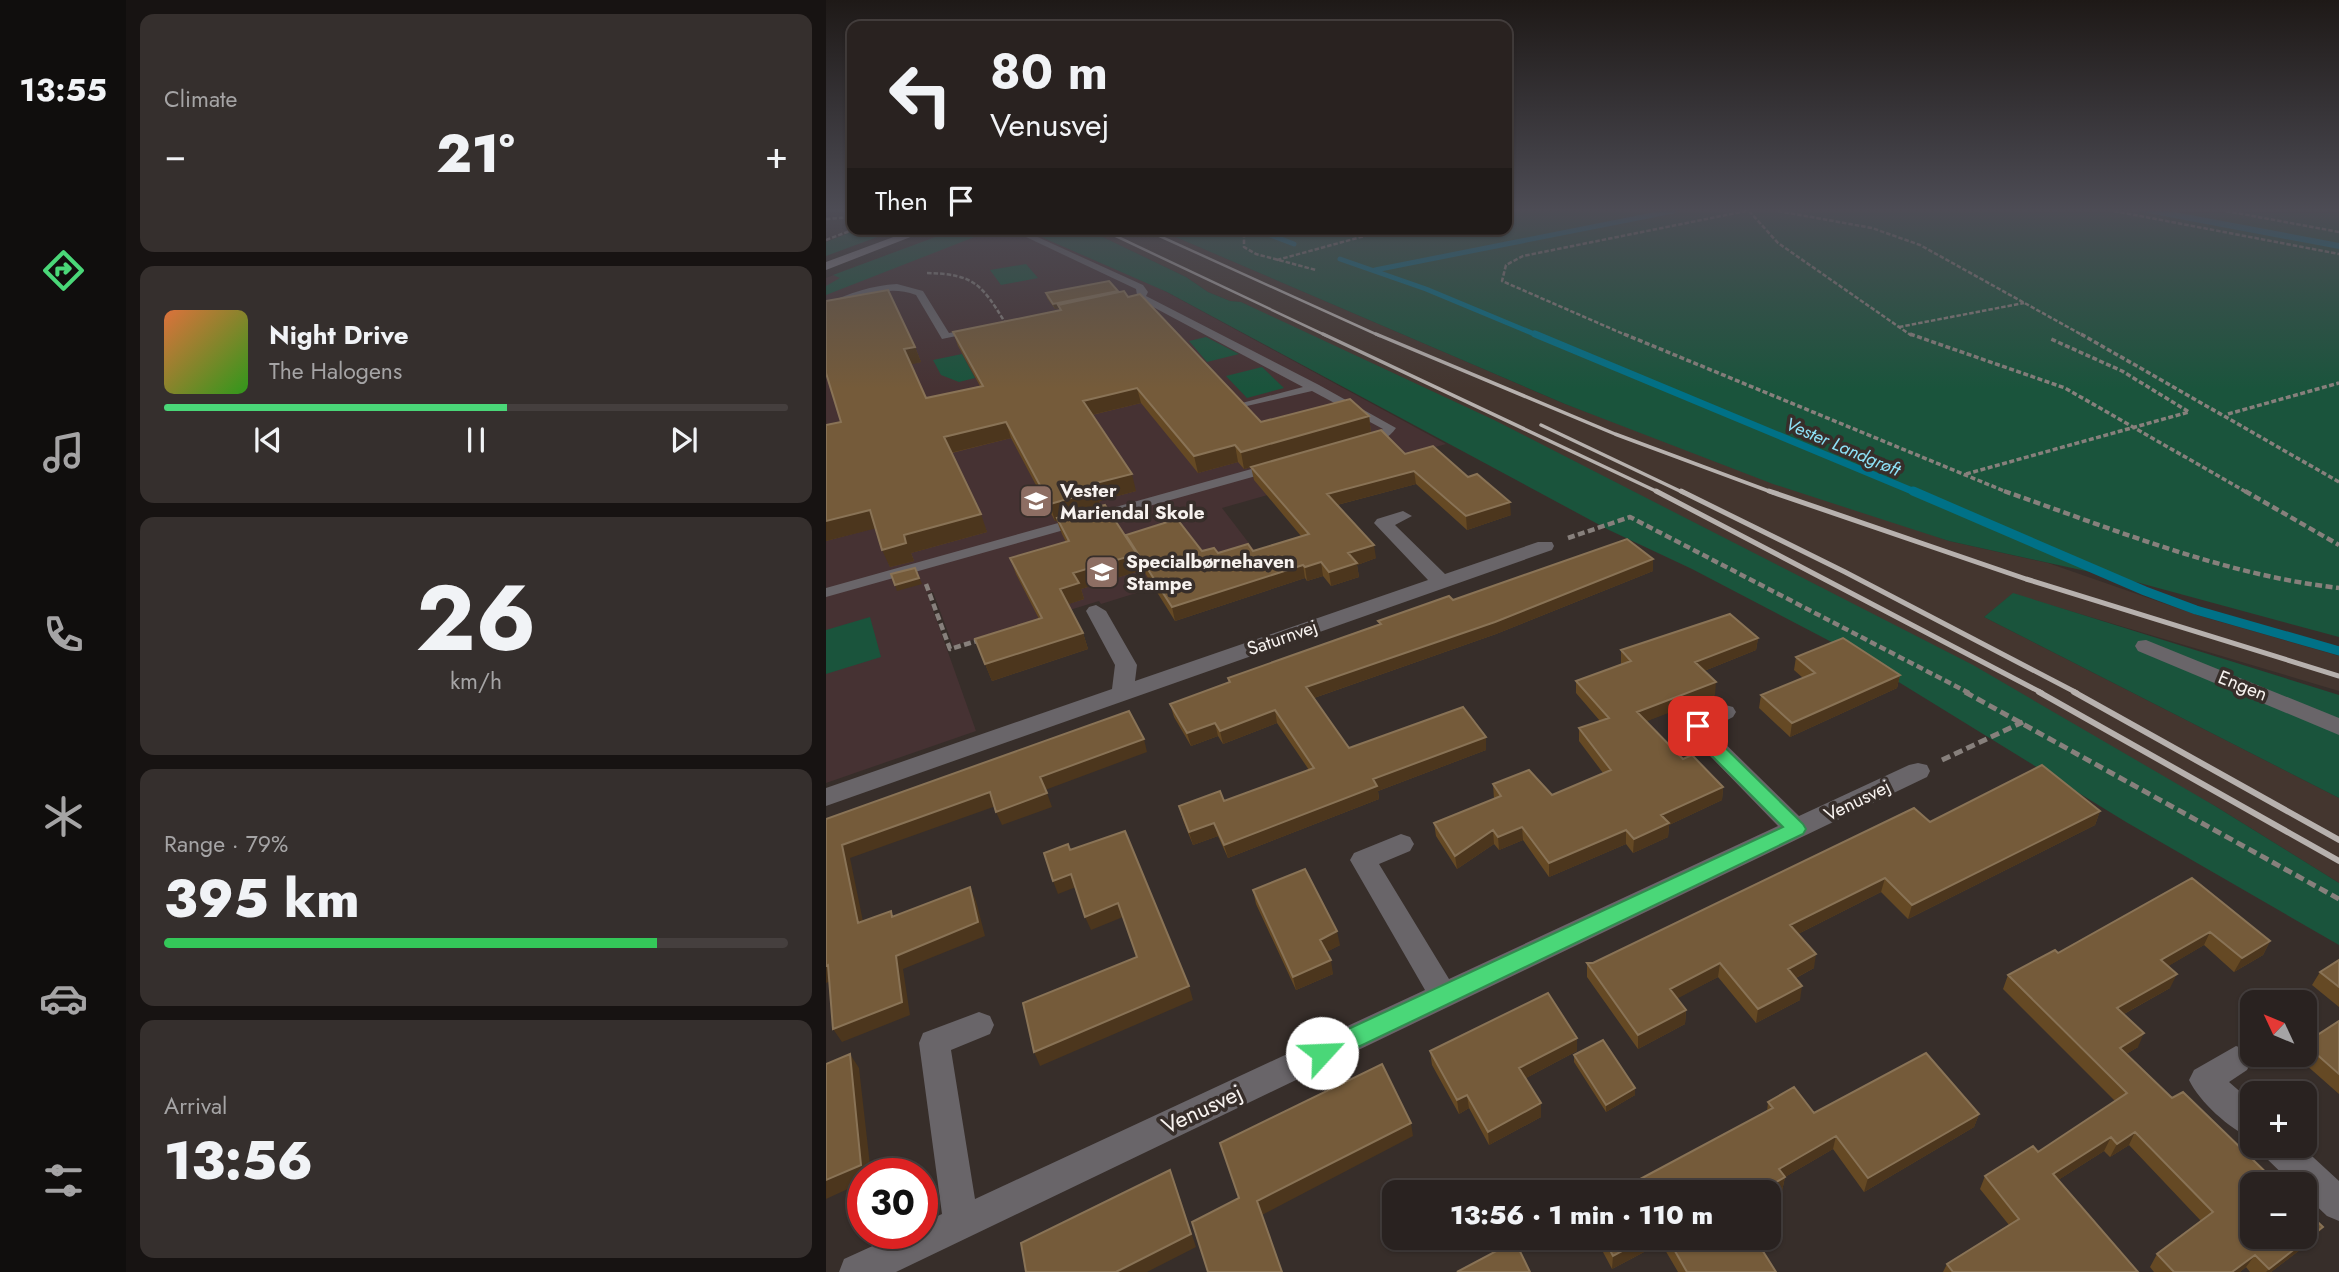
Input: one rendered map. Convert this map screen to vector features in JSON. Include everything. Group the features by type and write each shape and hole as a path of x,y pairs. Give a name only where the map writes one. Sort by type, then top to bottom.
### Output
{"street":[{"path":"1403,516 1384,523 1441,582"},
{"name":"Saturnvej","path":"826,797 1545,546"},
{"path":"1096,611 1126,666 1123,692"},
{"name":"Engen","path":"2146,646 2339,727"},
{"path":"1725,712 1694,727 1797,829"},
{"name":"Venusvej","path":"857,1272 1918,771"},
{"path":"1401,844 1363,860 1444,996"},
{"path":"961,1223 934,1044 979,1025"},
{"path":"2236,1060 2205,1080 2240,1113"},
{"path":"2290,1158 2339,1204"}],"lane":[{"path":"1104,270 1140,287 1143,292 1141,297"},
{"path":"826,307 870,290 902,287 920,293 946,337 994,327"},
{"path":"1116,302 1141,297 1390,428 1386,434 1348,446"},
{"path":"1242,406 1315,387"},
{"path":"826,593 1281,465"}],"path":[{"path":"1504,270 1501,276 1508,285 1626,337 1965,474 1983,484 2173,549 2285,582 2339,588"},
{"path":"1820,270 1916,338 2065,388 2339,545"},
{"path":"1963,270 2227,415 2339,482"},
{"path":"1898,327 2024,303"},
{"path":"1965,474 2189,412 2150,384 2091,354 2051,339"},
{"path":"2227,415 2339,383"},
{"path":"1545,546 1630,517 2024,722 2339,899"},
{"path":"919,567 950,649 989,637"},
{"path":"1918,771 2024,722"}],"shaded area":[{"name":"Vester Mariendal Skole","path":"846,270 1118,270 1159,288 1446,444 1222,508 1258,555 1101,604 1099,601 953,646 933,592 927,593 976,731 826,783 826,278"},
{"path":"1172,270 1253,270 1565,404 1949,541 2048,563 2200,616 2339,656 2339,691 2013,594 1984,617 2339,798 2339,883 2215,806 1241,302 1230,301 1208,292"}],"green space":[{"path":"846,270 889,270 826,295 826,286 840,278 833,275"},
{"path":"990,270 1031,270 1038,278 1001,285"},
{"path":"1118,270 1172,270 1208,292 1230,301 1241,302 1494,420 1973,665 2215,806 2339,883 2339,945 2126,822 1845,649 1692,569 1609,530 1167,292"},
{"path":"1253,270 2339,270 2339,637 2136,582 1949,541 1773,484 1565,404"},
{"path":"1206,337 1239,354 1207,362 1189,341"},
{"path":"962,354 975,378 959,382 941,375 933,360"},
{"path":"1262,367 1284,388 1247,398 1226,376"},
{"path":"2013,593 2339,695 2339,798 1984,617"},
{"path":"870,617 881,657 826,674 826,630"}],"building":[{"path":"1109,281 1118,291 1053,304 1046,293"},
{"path":"888,290 915,347 904,349 926,398 983,386 953,332 1061,310 1058,305 1124,291 1128,297 1140,294 1261,422 1350,399 1369,416 1241,452 1235,445 1194,456 1137,388 1083,401 1132,474 1092,484 1096,491 1050,504 1006,422 944,437 981,514 904,535 906,543 882,550 870,510 826,521 826,425 841,422 826,373 826,301"},
{"path":"1381,430 1405,454 1433,446 1468,477 1477,474 1510,502 1466,516 1414,471 1327,494 1374,545 1348,553 1357,563 1329,572 1321,562 1305,567 1303,565 1172,607 1126,535 1177,519 1202,551 1214,548 1218,553 1248,544 1253,551 1309,534 1251,467"},
{"path":"1105,505 1137,554 1073,573 1079,583 1060,589 1083,633 985,664 975,639 1042,618 1010,558 1069,541 1057,518"},
{"path":"1627,539 1653,559 1495,622 1306,687 1349,748 1463,707 1486,737 1373,779 1377,786 1224,845 1214,823 1189,832 1179,806 1220,791 1224,801 1314,768 1275,710 1220,731 1215,723 1187,733 1170,704 1230,682 1228,678 1381,624 1378,621 1449,596 1453,600"},
{"path":"915,568 919,578 895,585 891,574"},
{"path":"1730,614 1758,638 1695,662 1716,682 1637,712 1683,759 1692,755 1723,787 1661,815 1669,823 1634,839 1626,830 1549,863 1522,827 1498,837 1493,830 1455,856 1434,823 1501,796 1493,784 1529,770 1552,795 1611,770 1579,728 1609,718 1576,681 1631,661 1621,650"},
{"path":"1843,638 1900,675 1792,723 1761,695 1815,673 1796,657"},
{"path":"1129,711 1144,739 1040,777 1047,793 996,812 990,792 842,845 858,923 891,911 892,917 970,887 978,922 896,956 902,1002 833,1029 828,965 826,966 826,819"},
{"path":"2042,765 2100,811 1912,905 1885,878 1790,925 1816,954 1788,969 1802,986 1758,1009 1720,963 1670,989 1686,1010 1638,1035 1587,963 1593,963 1914,808 1930,822"},
{"path":"1125,831 1189,986 1034,1052 1023,1003 1137,957 1118,903 1085,917 1071,874 1053,881 1044,853 1068,844 1070,850"},
{"path":"1305,869 1337,931 1320,940 1331,960 1293,977 1253,890"},
{"path":"2192,878 2270,941 2242,958 2210,932 2161,960 2177,974 2117,1008 2144,1033 2120,1048 2172,1098 2183,1092 2240,1147 2240,1158 2251,1158 2266,1172 2240,1172 2240,1249 2295,1249 2269,1269 2255,1255 2232,1272 2174,1272 2157,1254 2213,1212 2135,1132 2117,1144 2111,1137 2053,1174 2138,1272 1953,1272 1947,1264 2019,1219 1985,1176 2033,1146 2038,1152 2127,1093 2008,975 2055,950 2058,953"},
{"path":"2339,960 2339,987 2320,972"},
{"path":"1548,993 1577,1038 1519,1068 1541,1103 1488,1132 1467,1095 1457,1100 1430,1051"},
{"path":"2339,1021 2339,1074 2317,1055 2317,1035"},
{"path":"1603,1040 1635,1088 1606,1105 1574,1055"},
{"path":"1926,1053 1979,1114 1868,1178 1836,1136 1779,1169 1785,1177 1780,1180 1638,1180 1773,1108 1768,1102 1794,1087 1814,1113"},
{"path":"850,1054 860,1158 847,1158 847,1171 826,1180 826,1064"},
{"path":"1382,1064 1411,1123 1257,1201 1282,1272 1208,1272 1192,1222 1239,1198 1220,1143"},
{"path":"1170,1170 1191,1234 1116,1272 1026,1272 1021,1243"},
{"path":"2317,1221 2323,1227 2317,1232"},
{"path":"1498,1250 1519,1250 1530,1272 1457,1272"},
{"path":"1610,1250 1624,1250 1613,1256"},
{"path":"1674,1250 1762,1250 1776,1272 1687,1272"}],"waterway":[{"name":"Vester Landgrøft","path":"1373,270 1426,289 1539,336"},
{"name":"Vester Landgrøft","path":"1535,334 1917,493"},
{"name":"Vester Landgrøft","path":"1913,491 2145,591 2196,610 2339,651"}],"railway":[{"path":"1188,270 1327,336"},
{"path":"1235,270 1380,336"},
{"path":"1323,334 1658,492"},
{"path":"1376,334 1615,434 1774,493"},
{"path":"1541,425 1684,493"},
{"path":"1681,491 1845,572 2077,693"},
{"path":"1769,491 2026,579 2339,676"},
{"path":"1658,492 2042,693"},
{"path":"2039,692 2339,861"},
{"path":"2074,692 2339,840"}],"place":[{"name":"Vester Mariendal Skole","path":"1036,501"},
{"name":"Specialbørnehaven Stampe","path":"1102,572"}],"route":[{"path":"1322,1053 1797,829 1694,727 1698,726"}]}
